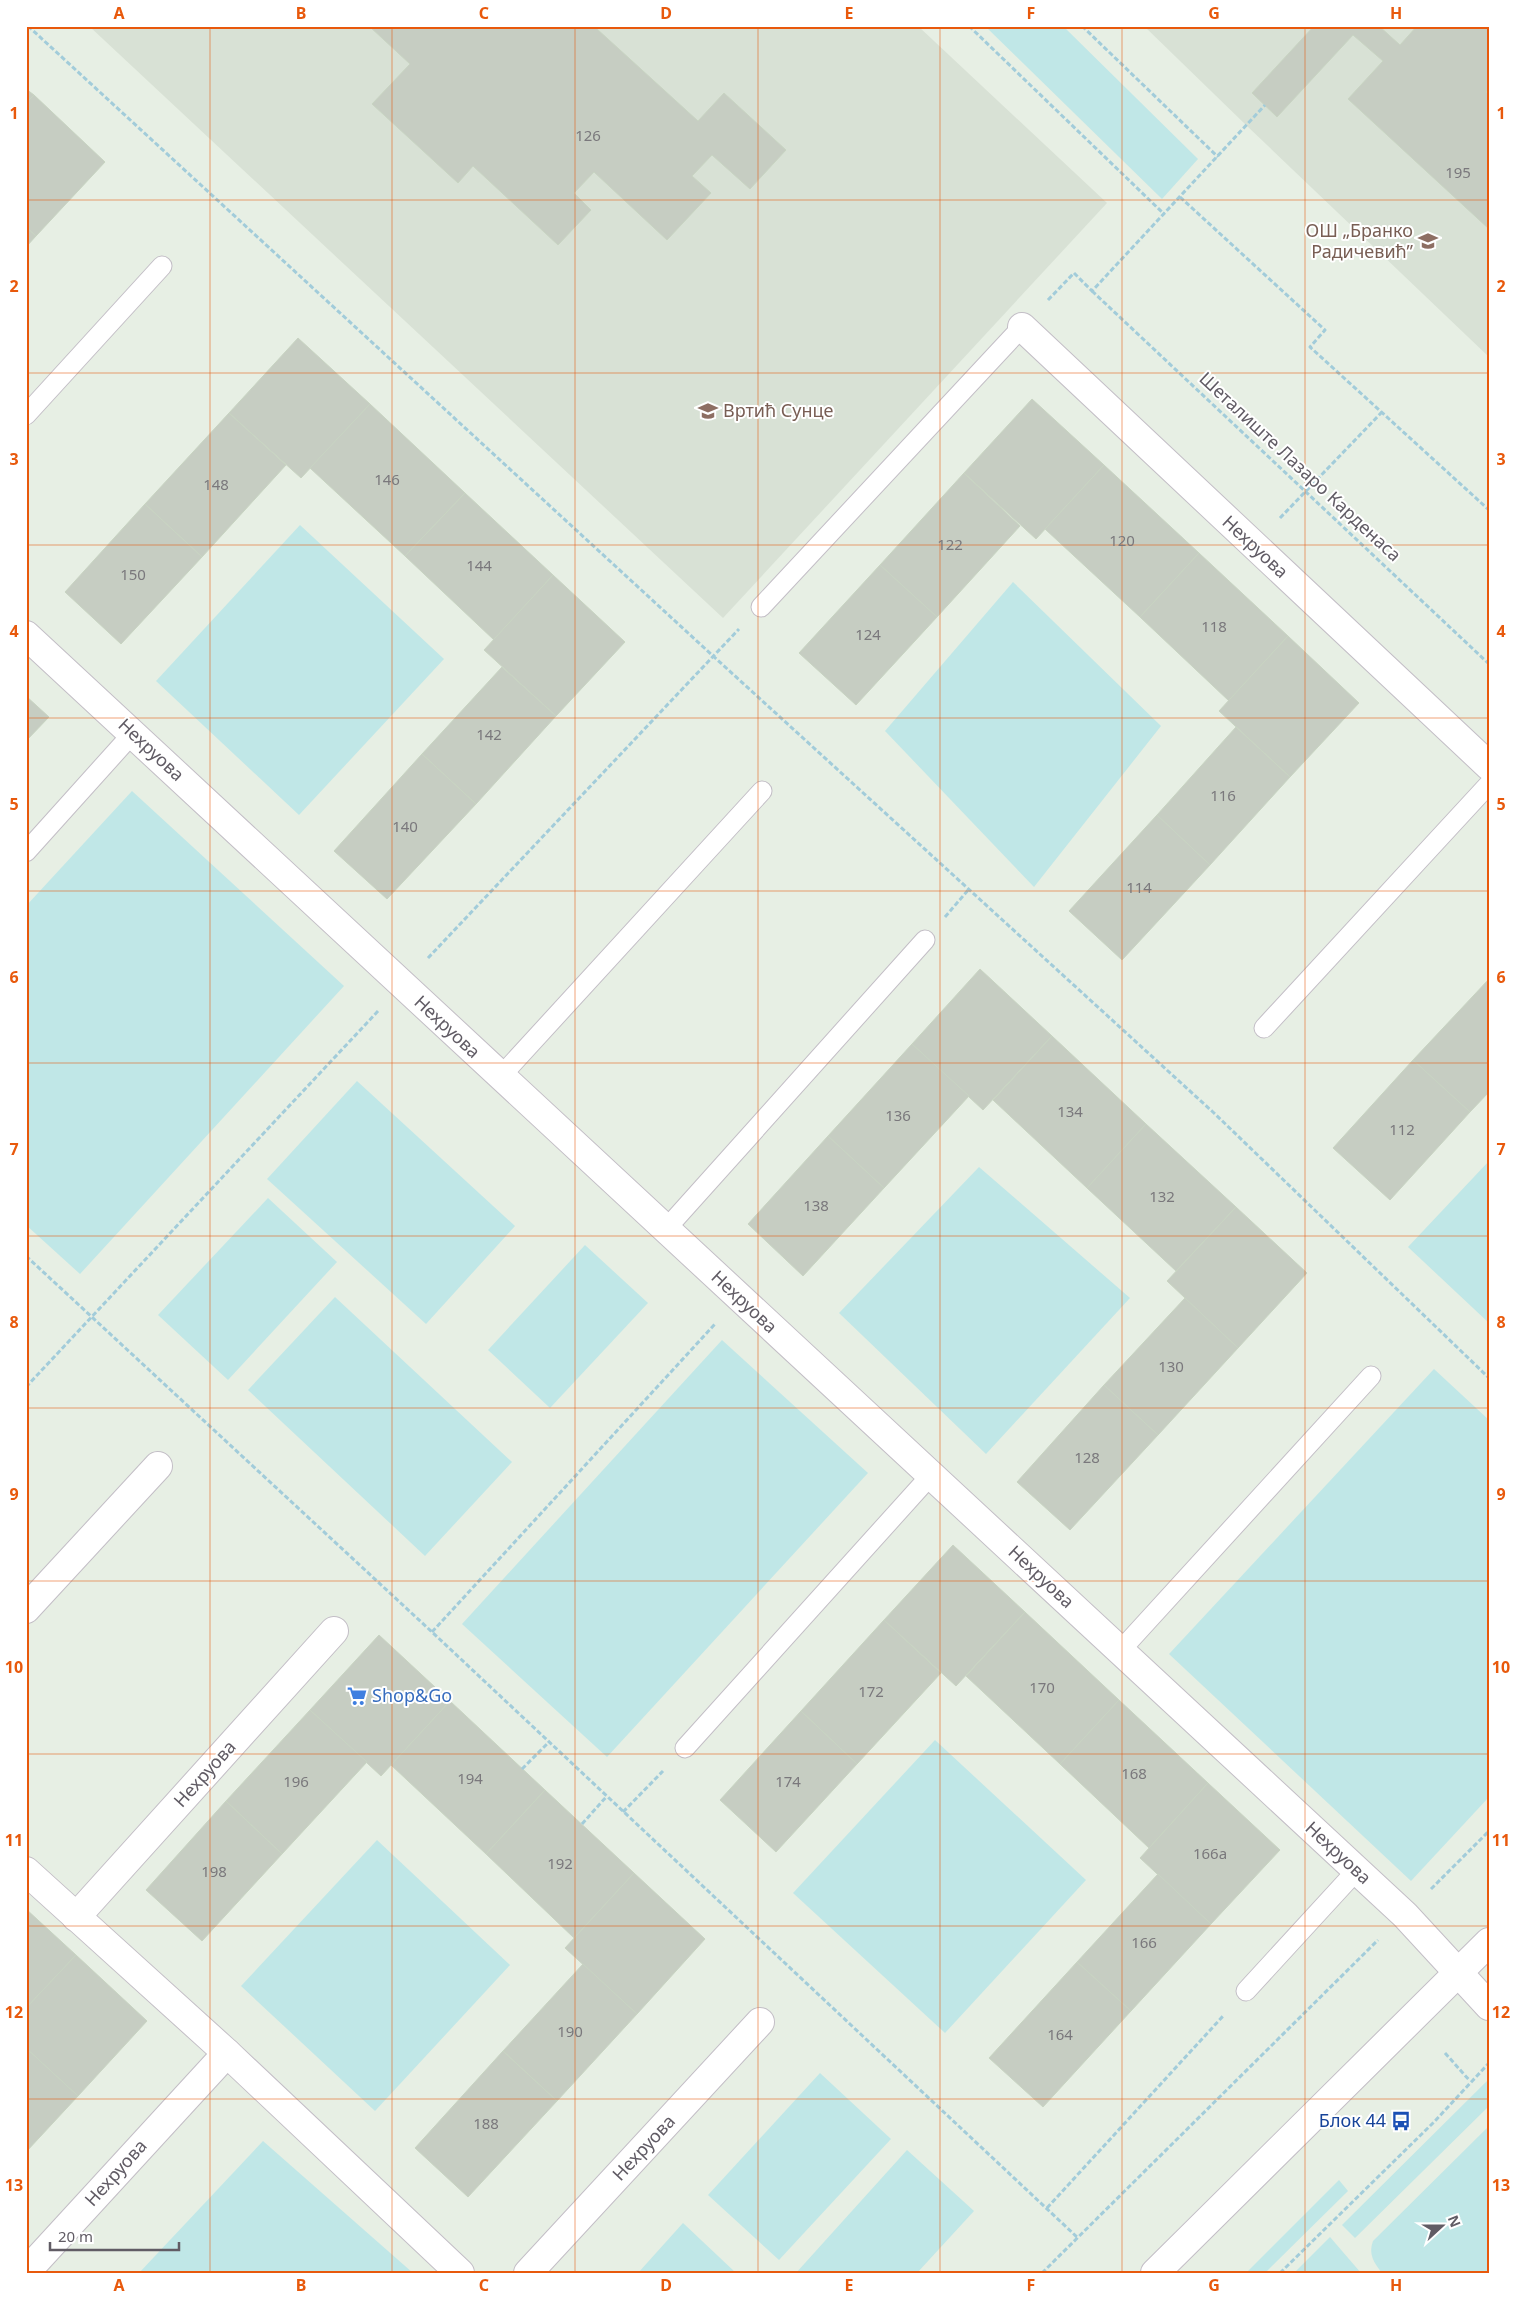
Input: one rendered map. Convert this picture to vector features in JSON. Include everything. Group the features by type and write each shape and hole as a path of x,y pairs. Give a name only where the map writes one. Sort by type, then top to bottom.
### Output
{"street":[{"name":"Нехруова","path":"1022,327 1489,766"},
{"name":"Нехруова","path":"26,635 1357,1870 1405,1915 1489,2006"},
{"path":"26,1609 158,1466"},
{"name":"Нехруова","path":"76,1917 334,1631"},
{"path":"26,1871 227,2054 460,2273"},
{"path":"1155,2273 1489,1942"},
{"name":"Нехруова","path":"528,2273 760,2022"},
{"name":"Нехруова","path":"26,2272 227,2054"}],"lane":[{"path":"26,415 162,266"},
{"path":"761,607 1022,327"},
{"path":"26,852 133,733"},
{"path":"1264,1028 1489,784"},
{"path":"501,1076 762,791"},
{"path":"666,1229 925,940"},
{"path":"1120,1651 1371,1376"},
{"path":"685,1748 931,1475"},
{"path":"1246,1992 1357,1870"}],"path":[{"path":"28,26 712,655 1214,1113 1489,1378"},
{"path":"968,26 1164,214"},
{"path":"1082,26 1218,157"},
{"path":"1092,292 1266,105"},
{"path":"1180,197 1325,330 1310,347 1489,510"},
{"name":"Шеталиште Лазаро Карденаса","path":"1022,327 1074,274 1489,664"},
{"path":"1253,545 1382,412"},
{"path":"26,1387 712,655 761,607"},
{"path":"26,1256 432,1632 1078,2238"},
{"path":"432,1632 739,1298"},
{"path":"522,1768 549,1742"},
{"path":"623,1812 685,1748"},
{"path":"582,1824 607,1796"},
{"path":"1042,2273 1489,1831"},
{"path":"1047,2208 1246,1992"},
{"path":"1445,2053 1470,2081"},
{"path":"1280,2273 1434,2122 1470,2081 1489,2063"}],"shaded area":[{"name":"Вртић Сунце","path":"89,26 918,26 1107,203 723,618"},
{"path":"985,26 1063,26 1198,159 1162,199"},
{"name":"ОШ „Бранко Радичевић”","path":"1144,26 1489,26 1489,357 1247,126"},
{"path":"300,525 444,659 299,815 156,681"},
{"path":"1013,582 1161,726 1034,887 885,731"},
{"path":"132,791 344,986 80,1274 26,1225 26,906"},
{"path":"357,1081 515,1226 426,1324 267,1179"},
{"path":"1489,1161 1489,1323 1408,1247"},
{"path":"979,1167 1130,1298 986,1454 839,1313"},
{"path":"268,1198 337,1262 228,1380 158,1315"},
{"path":"585,1245 648,1303 550,1408 488,1350"},
{"path":"335,1297 512,1462 425,1556 248,1390"},
{"path":"722,1340 868,1473 607,1757 462,1624"},
{"path":"1434,1369 1489,1420 1489,1797 1411,1881 1169,1654"},
{"path":"935,1740 1086,1880 945,2033 793,1893"},
{"path":"377,1840 510,1965 375,2111 241,1986"},
{"path":"820,2073 891,2139 779,2260 708,2195"},
{"path":"1489,2079 1489,2106 1355,2238 1342,2225"},
{"path":"1489,2126 1489,2273 1382,2273 1373,2258 1371,2250 1373,2241"},
{"path":"263,2141 413,2273 139,2273"},
{"path":"907,2150 974,2211 917,2273 796,2273"},
{"path":"1339,2180 1348,2191 1265,2273 1246,2273"},
{"path":"683,2223 736,2273 638,2273"},
{"path":"1330,2237 1361,2273 1294,2273"}],"building":[{"path":"369,26 600,26 597,29 698,121 724,93 786,150 750,189 712,155 692,176 711,193 667,240 594,172 574,193 591,210 558,245 473,166 458,183 372,104 410,64"},
{"path":"1314,26 1379,26 1400,45 1417,26 1489,26 1489,89 1486,92 1489,95 1489,229 1348,99 1383,61 1353,35 1277,117 1252,93"},
{"path":"26,89 34,95 26,103"},
{"path":"34,95 105,162 36,236 26,227 26,103"},
{"path":"26,227 36,236 26,247"},
{"path":"298,338 370,404 301,478 229,413"},
{"path":"1032,399 1104,465 1036,539 964,473"},
{"path":"370,404 465,493 405,556 310,468"},
{"path":"229,413 286,465 202,557 145,504"},
{"path":"1104,465 1199,553 1140,617 1045,529"},
{"path":"964,473 1020,526 937,617 880,565"},
{"path":"465,493 553,575 494,640 405,556"},
{"path":"145,504 202,557 121,644 65,592"},
{"path":"1199,553 1288,636 1229,701 1140,617"},
{"path":"880,565 937,617 856,705 799,653"},
{"path":"553,575 625,642 556,716 484,650"},
{"path":"1288,636 1359,703 1290,777 1219,711"},
{"path":"502,667 556,716 476,804 422,754"},
{"path":"26,696 49,717 26,741"},
{"path":"1236,727 1290,777 1210,865 1157,815"},
{"path":"422,754 476,804 387,899 334,851"},
{"path":"1157,815 1210,865 1122,960 1069,911"},
{"path":"980,969 1052,1036 983,1110 912,1044"},
{"path":"1489,979 1489,1092 1470,1112 1413,1060"},
{"path":"1052,1036 1146,1124 1087,1188 993,1100"},
{"path":"912,1044 969,1096 884,1188 828,1136"},
{"path":"1413,1060 1470,1112 1390,1200 1333,1148"},
{"path":"1146,1124 1236,1207 1176,1271 1087,1188"},
{"path":"828,1136 884,1188 803,1276 748,1224"},
{"path":"1236,1207 1307,1273 1238,1348 1167,1281"},
{"path":"1185,1298 1238,1348 1158,1435 1104,1385"},
{"path":"1104,1385 1158,1435 1070,1530 1017,1482"},
{"path":"953,1545 1025,1612 956,1686 884,1620"},
{"path":"1025,1612 1119,1700 1060,1764 966,1676"},
{"path":"884,1620 941,1673 857,1764 801,1711"},
{"path":"379,1635 450,1701 381,1776 310,1710"},
{"path":"1119,1700 1208,1783 1149,1848 1060,1764"},
{"path":"450,1701 545,1790 486,1854 391,1765"},
{"path":"310,1710 367,1762 282,1854 226,1801"},
{"path":"801,1711 857,1764 776,1852 720,1800"},
{"path":"1208,1783 1280,1850 1211,1924 1140,1858"},
{"path":"545,1790 634,1873 574,1938 486,1854"},
{"path":"226,1801 282,1854 202,1941 146,1890"},
{"path":"634,1873 705,1939 637,2014 565,1948"},
{"path":"1158,1874 1211,1924 1131,2011 1077,1962"},
{"path":"26,1909 76,1955 26,2008"},
{"path":"76,1955 147,2021 78,2096 26,2048 26,2008"},
{"path":"1077,1962 1131,2011 1043,2107 989,2058"},
{"path":"583,1964 637,2014 557,2101 503,2051"},
{"path":"26,2048 78,2096 26,2152"},
{"path":"503,2051 557,2101 468,2197 415,2148"}],"place":[{"name":"ОШ „Бранко Радичевић”","path":"1428,241"},
{"name":"Вртић Сунце","path":"708,411"},
{"name":"Shop&Go","path":"357,1696"},
{"name":"Блок 44","path":"1401,2121"}]}
